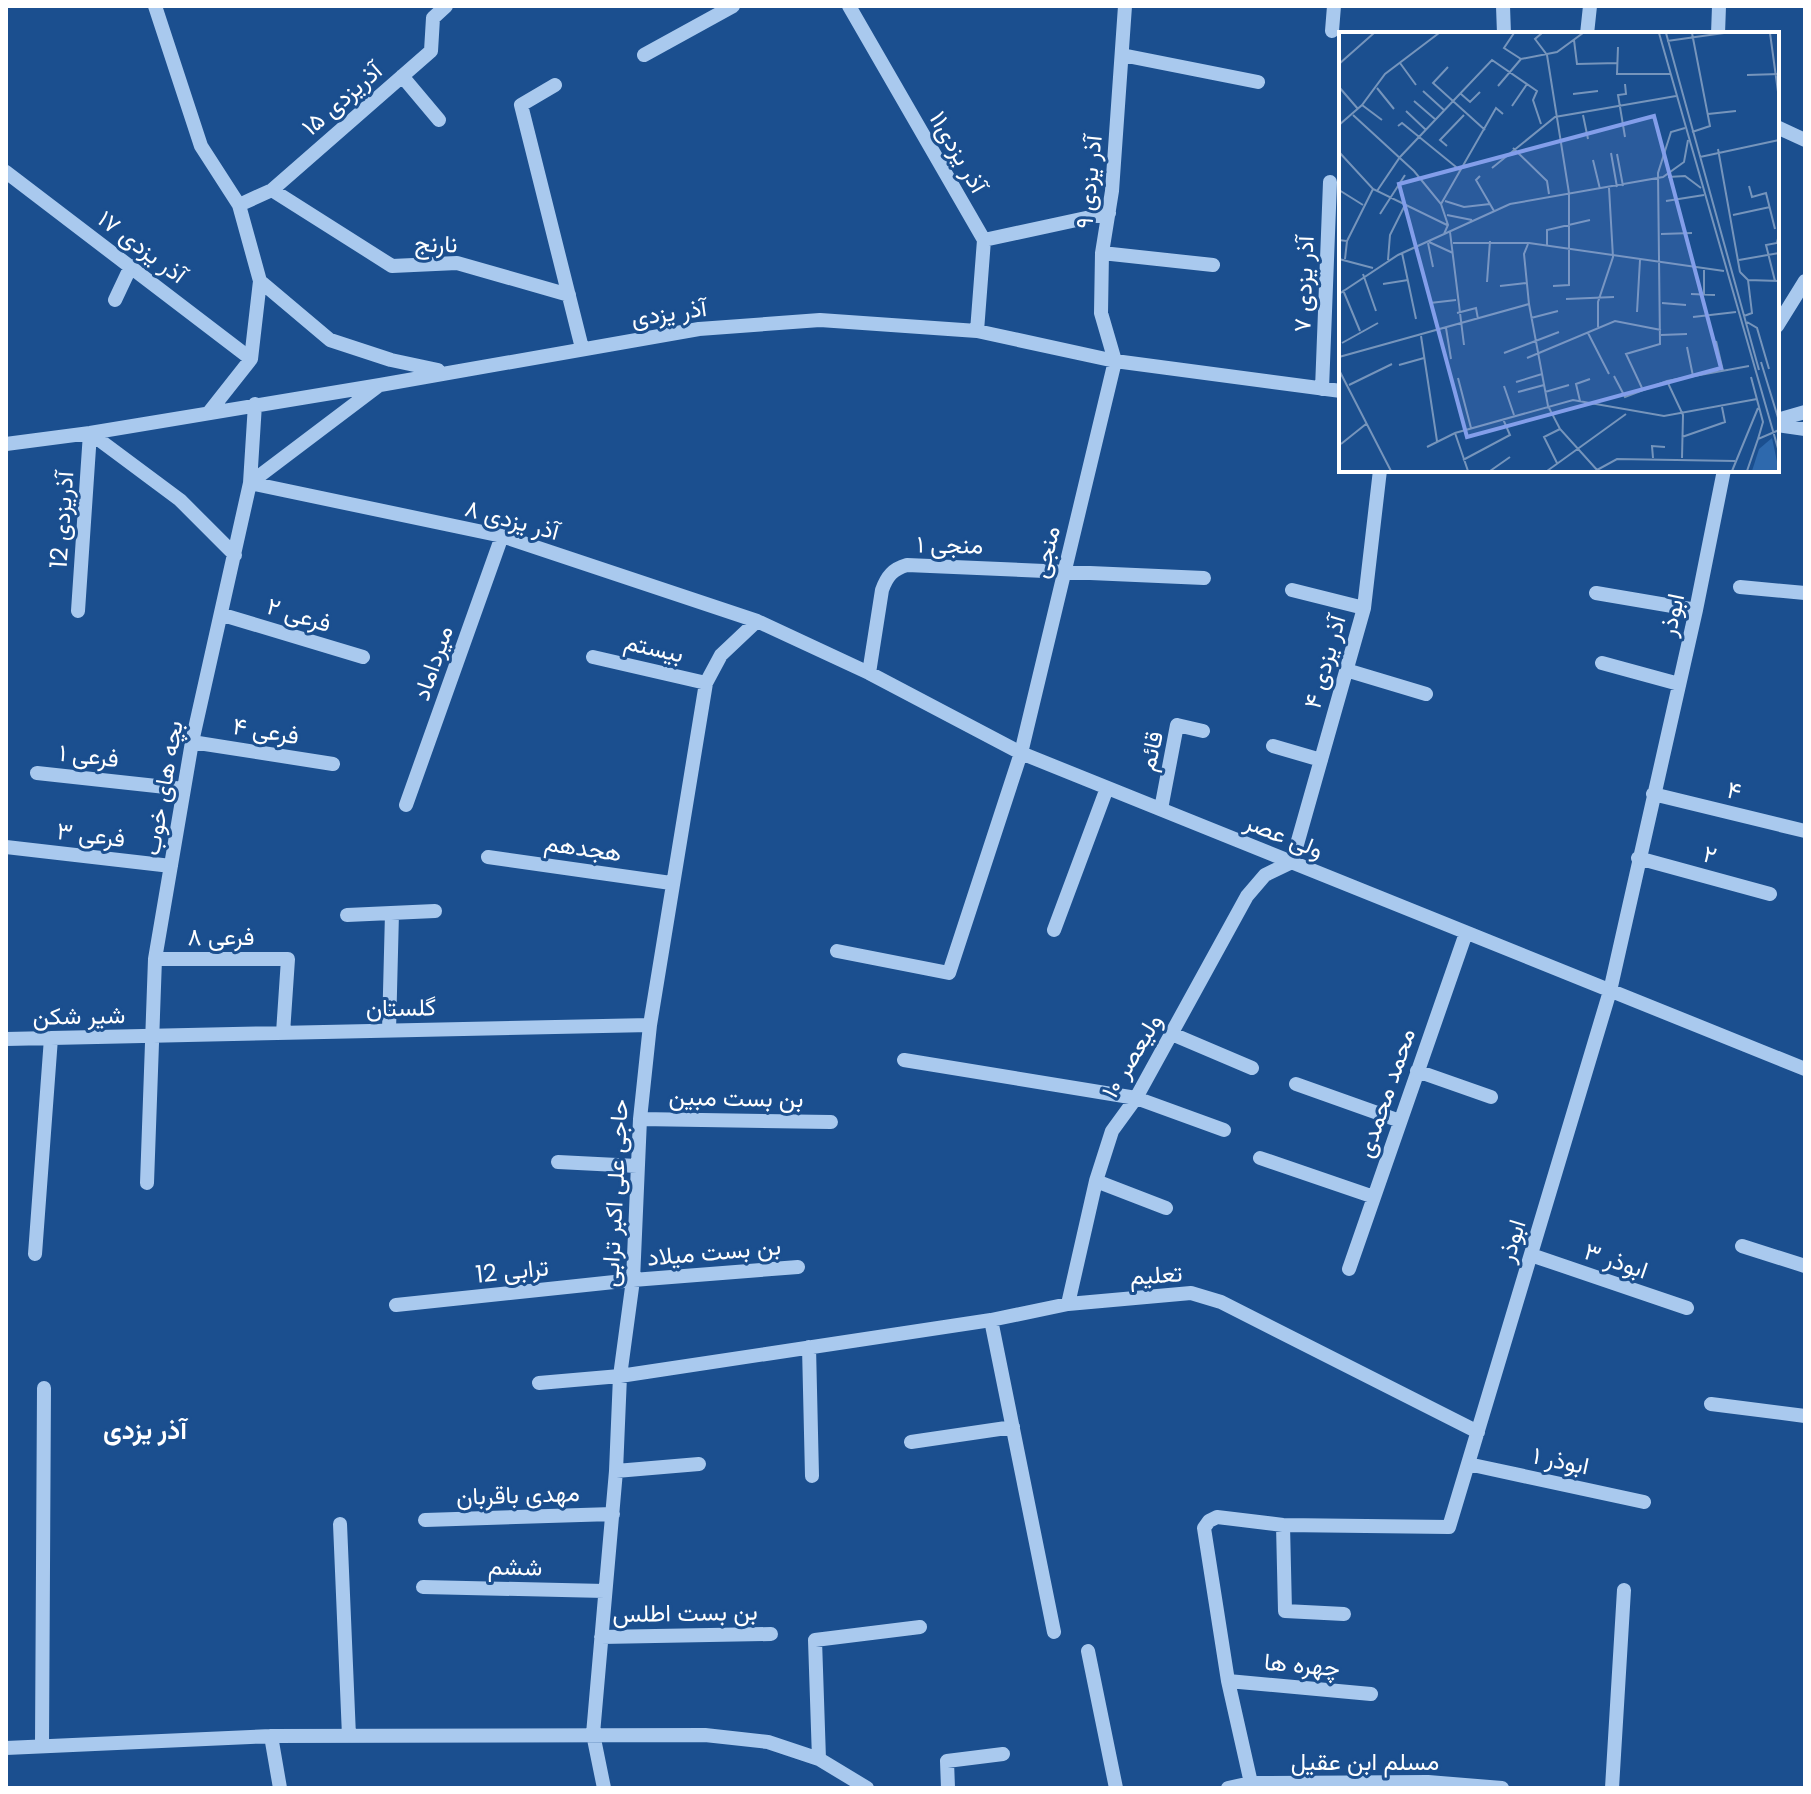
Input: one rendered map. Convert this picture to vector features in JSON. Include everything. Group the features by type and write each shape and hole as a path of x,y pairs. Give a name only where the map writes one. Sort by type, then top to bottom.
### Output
{"street":[{"path":"155,6 201,146 239,205 260,281 251,359 210,411"},
{"name":"۱۵ آذریزدی","path":"239,205 272,190 431,51 429,12 446,6"},
{"path":"644,55 733,6"},
{"name":"آذر یزدی۱۱","path":"849,6 984,240"},
{"name":"آذر یزدی ۹","path":"1115,361 1101,313 1102,253 1109,213 1125,6"},
{"path":"1332,31 1334,6"},
{"path":"1503,6 1504,32"},
{"path":"1587,32 1590,6"},
{"path":"1718,32 1719,6"},
{"path":"1122,55 1258,82"},
{"path":"402,76 439,120"},
{"path":"555,85 521,105 582,348"},
{"path":"1779,128 1805,140"},
{"name":"آذر یزدی ۱۷","path":"6,172 251,359"},
{"name":"آذر یزدی ۷","path":"1322,389 1330,182"},
{"name":"نارنج","path":"272,190 392,266 457,263 569,295"},
{"path":"977,331 984,240 1109,213"},
{"path":"1102,253 1213,265"},
{"path":"115,300 131,266"},
{"path":"260,281 330,340 391,360 446,371"},
{"path":"1779,323 1805,281"},
{"name":"آذر یزدی","path":"6,444 380,385 699,329 820,320 977,331 1115,361 1339,391"},
{"name":"منجی","path":"837,951 949,973 1021,753 1115,361"},
{"path":"250,483 380,385"},
{"name":"بچه های خوب","path":"147,1183 155,959 192,742 223,615 250,483 255,404"},
{"path":"1779,422 1805,412"},
{"path":"1779,423 1805,429"},
{"path":"90,433 180,500 235,555"},
{"name":"آذریزدی 12","path":"78,611 90,433"},
{"name":"۴ آذر یزدی","path":"1292,862 1364,608 1380,472"},
{"name":"ابوذر","path":"1251,1783 1228,1681 1204,1528 1217,1517 1283,1525 1449,1527 1610,991 1696,610 1724,472"},
{"name":"۸ آذر یزدی","path":"250,483 502,536 757,621"},
{"name":"میرداماد","path":"406,805 502,536"},
{"name":"منجی ۱","path":"869,673 882,590 887,577 897,568 907,565 1064,571"},
{"path":"1064,571 1204,578"},
{"path":"1740,587 1805,593"},
{"path":"1292,590 1364,608"},
{"path":"1596,593 1696,610"},
{"name":"فرعی ۲","path":"223,615 363,657"},
{"name":"ولی عصر","path":"757,621 869,673 1021,753 1805,1069"},
{"name":"حاجی علی اکبر ترابی","path":"604,1788 593,1734 613,1514 620,1376 633,1280 640,1119 650,1025 706,683 721,655 757,621"},
{"name":"بیستم","path":"593,657 706,683"},
{"path":"1602,663 1679,684"},
{"path":"1346,670 1426,694"},
{"name":"قائم","path":"1161,809 1177,725 1203,731"},
{"name":"فرعی ۴","path":"192,742 333,764"},
{"path":"1273,746 1321,760"},
{"name":"فرعی ۱","path":"37,773 184,789"},
{"path":"1054,930 1107,788"},
{"name":"۴","path":"1653,794 1805,831"},
{"name":"فرعی ۳","path":"6,847 171,866"},
{"name":"هجدهم","path":"488,857 671,883"},
{"name":"۲","path":"1638,858 1770,894"},
{"name":"۱۰ ولیعصر","path":"1068,1304 1096,1181 1112,1131 1136,1098 1247,896 1265,875 1292,862"},
{"path":"347,915 435,911"},
{"path":"389,1031 392,913"},
{"name":"محمد محمدی","path":"1349,1269 1466,933"},
{"name":"فرعی ۸","path":"155,959 288,959 283,1033"},
{"name":"گلستان","path":"153,1036 650,1025"},
{"path":"1172,1034 1252,1068"},
{"name":"شیر شکن","path":"6,1039 153,1036"},
{"path":"35,1254 51,1038"},
{"path":"904,1060 1136,1098 1224,1130"},
{"path":"1417,1071 1491,1097"},
{"path":"1296,1084 1400,1121"},
{"name":"بن بست مبین","path":"640,1119 831,1122"},
{"path":"1260,1158 1374,1197"},
{"path":"558,1162 637,1166"},
{"path":"1096,1181 1166,1208"},
{"path":"1742,1246 1805,1266"},
{"name":"ابوذر ۳","path":"1531,1255 1687,1308"},
{"name":"بن بست میلاد","path":"633,1280 798,1267"},
{"name":"ترابی 12","path":"396,1305 633,1280"},
{"name":"تعلیم","path":"539,1383 620,1376 991,1320 1068,1304 1191,1293 1206,1296 1478,1432"},
{"path":"991,1320 1054,1632"},
{"path":"809,1347 812,1476"},
{"path":"42,1746 44,1388"},
{"path":"1711,1404 1805,1416"},
{"path":"911,1442 1013,1427"},
{"path":"616,1471 699,1464"},
{"name":"ابوذر ۱","path":"1468,1464 1644,1502"},
{"name":"مهدی باقربان","path":"425,1520 613,1514"},
{"path":"340,1524 349,1736"},
{"path":"1283,1525 1285,1611 1344,1614"},
{"name":"ششم","path":"423,1587 605,1591"},
{"path":"1612,1788 1624,1590"},
{"path":"819,1759 815,1640 920,1627"},
{"name":"بن بست اطلس","path":"601,1637 771,1634"},
{"path":"1088,1651 1116,1788"},
{"name":"چهره ها","path":"1228,1681 1371,1694"},
{"path":"6,1748 271,1736 593,1734 730,1738 768,1742 819,1759 867,1788"},
{"path":"271,1736 280,1788"},
{"path":"948,1788 947,1761 1003,1754"},
{"name":"مسلم ابن عقیل","path":"1228,1788 1251,1783 1502,1788"}],"district":[{"name":"آذر یزدی","path":"145,1430"}]}
